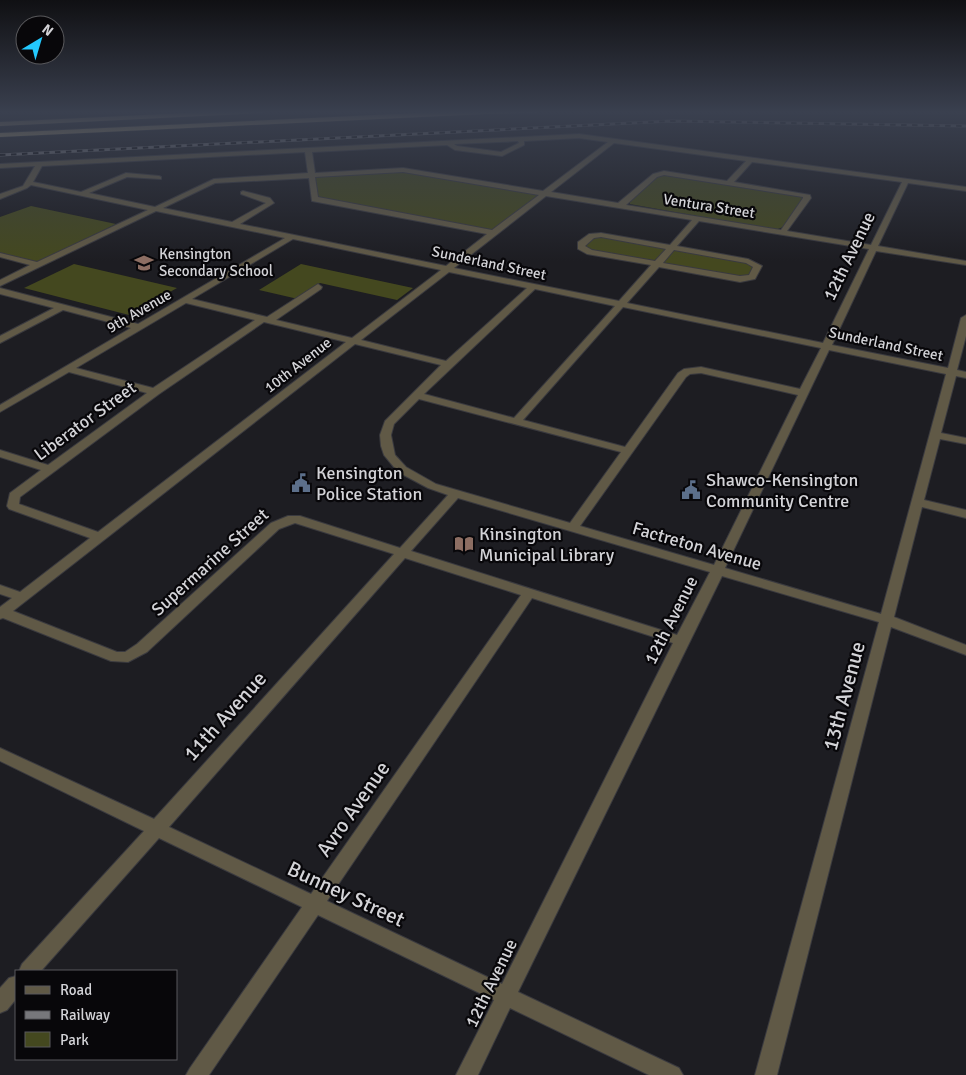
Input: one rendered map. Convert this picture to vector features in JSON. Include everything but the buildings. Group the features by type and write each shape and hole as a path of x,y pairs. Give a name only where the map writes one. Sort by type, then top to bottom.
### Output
{"street":[{"path":"0,166 91,161"},
{"path":"309,161 314,197 318,200 494,233"},
{"name":"10th Avenue","path":"1,613 586,161"},
{"path":"730,182 749,161"},
{"path":"766,161 966,189"},
{"path":"0,197 23,188 29,183 40,164"},
{"name":"Ventura Street","path":"0,283 214,181 410,170 966,263"},
{"path":"620,205 659,174 672,173 806,195 806,198 783,232"},
{"path":"81,194 126,175 159,178"},
{"name":"12th Avenue","path":"467,1075 681,641 718,570 906,181"},
{"name":"Sunderland Street","path":"29,183 959,373"},
{"path":"233,225 270,203 267,200 243,193"},
{"path":"516,422 698,218"},
{"path":"601,235 748,261 758,266 758,269 752,276 740,279 658,264 587,251 582,248 581,244 592,236 601,235"},
{"name":"9th Avenue","path":"0,409 292,237"},
{"path":"0,256 38,264"},
{"name":"Factreton Avenue","path":"534,286 448,364 389,423 385,433 387,452 399,466 416,479 456,493 887,620 966,650"},
{"name":"Liberator Street","path":"100,537 13,506 14,496 48,469 155,392 318,287"},
{"path":"0,291 138,327"},
{"path":"184,300 448,364"},
{"path":"0,340 62,307"},
{"name":"13th Avenue","path":"766,1075 936,434 959,373 965,325"},
{"path":"68,369 155,392"},
{"path":"573,527 682,375 687,372 708,372 803,393"},
{"path":"416,395 628,451"},
{"path":"936,434 966,441"},
{"path":"0,453 48,469"},
{"name":"11th Avenue","path":"30,970 456,493"},
{"path":"918,502 966,514"},
{"name":"Supermarine Street","path":"1,613 120,659 128,657 142,648 283,521 300,520 681,641"},
{"path":"0,589 22,597"},
{"name":"Avro Avenue","path":"196,1075 529,593"},
{"name":"Bunney Street","path":"0,754 672,1075"},
{"path":"0,1003 15,986"}],"green space":[{"path":"407,171 537,194 537,196 496,228 490,230 317,198 314,179 318,176"},
{"path":"666,174 803,198 783,227 775,230 630,204 629,202 658,175"},
{"path":"31,206 116,224 40,261 30,261 0,254 0,217"},
{"path":"601,235 748,261 758,266 746,278 584,250 583,241"},
{"path":"74,264 177,288 129,315 24,288"},
{"path":"301,264 413,288 397,300 320,283 298,299 259,290"}],"place":[{"name":"Kensington Secondary School","path":"144,263"},
{"name":"Kensington Police Station","path":"301,483"},
{"name":"Shawco-Kensington Community Centre","path":"691,490"},
{"name":"Kinsington Municipal Library","path":"464,544"}]}
